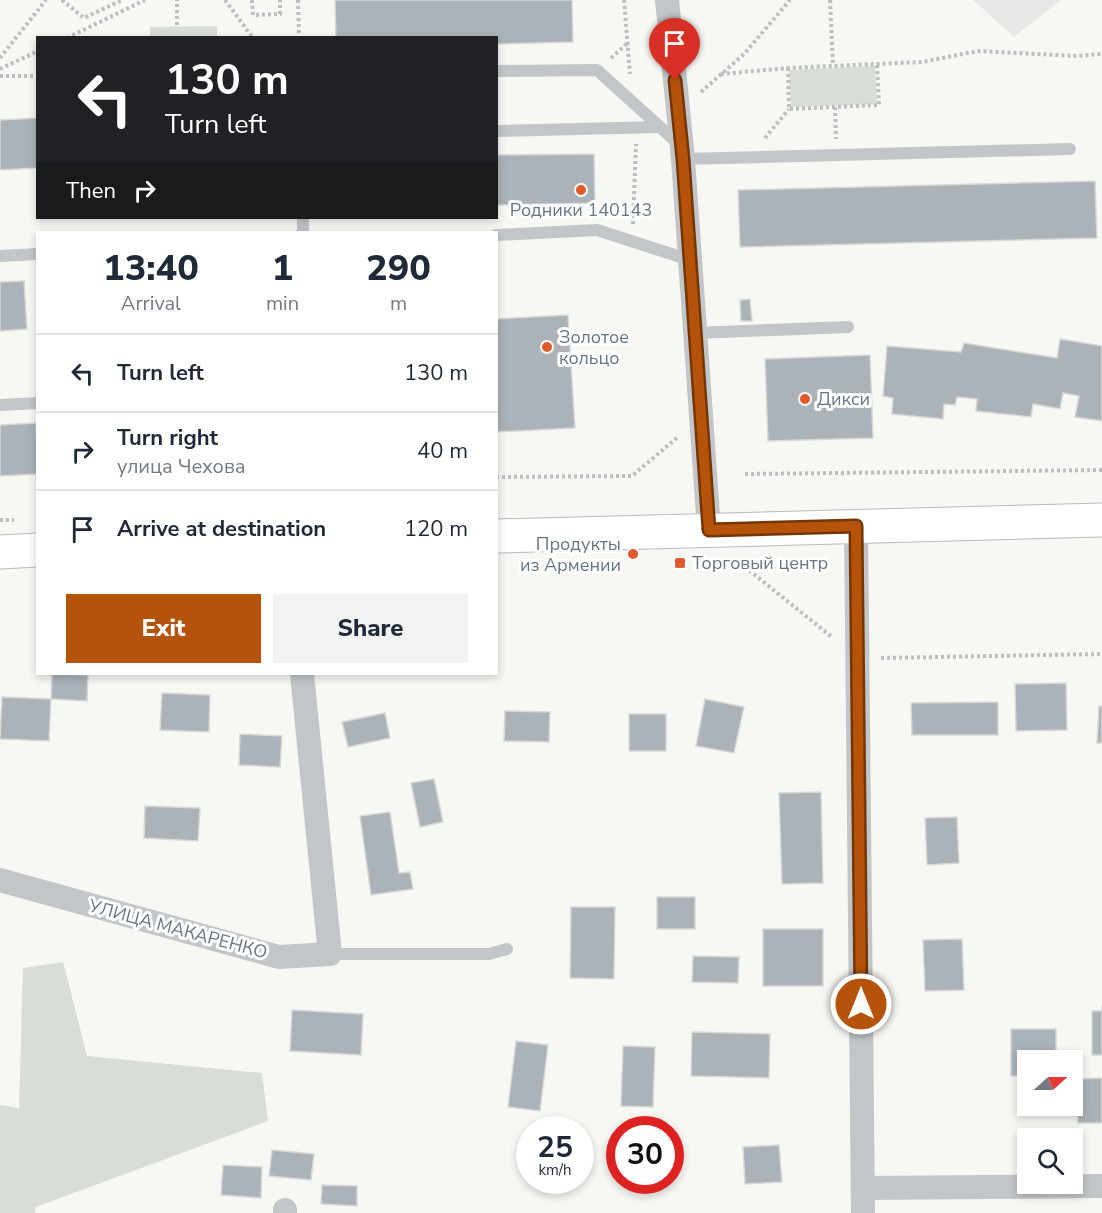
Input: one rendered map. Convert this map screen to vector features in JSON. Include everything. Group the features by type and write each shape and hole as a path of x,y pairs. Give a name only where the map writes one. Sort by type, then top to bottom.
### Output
{"main road":[{"path":"498,536 1102,520"},
{"path":"0,552 36,550"}],"street":[{"path":"667,0 682,153 709,530"},
{"path":"856,526 863,1213"},
{"path":"302,675 330,954"},
{"name":"УЛИЦА МАКАРЕНКО","path":"0,880 279,957 330,954"},
{"path":"863,1188 878,1186 1102,1186"}],"lane":[{"path":"498,71 597,70 659,127 682,153 1070,149"},
{"path":"498,131 659,127"},
{"path":"498,235 597,230 690,260"},
{"path":"0,256 36,254"},
{"path":"695,333 848,327"},
{"path":"0,405 36,403"},
{"path":"330,954 489,954 507,949"}],"path":[{"path":"0,58 46,0"},
{"path":"64,0 84,18 122,0"},
{"path":"71,36 145,0"},
{"path":"177,0 177,25"},
{"path":"225,0 252,36"},
{"path":"252,0 253,15 280,14 280,0"},
{"path":"298,0 299,36"},
{"path":"678,112 744,54 790,0"},
{"path":"830,0 833,66"},
{"path":"97,12 102,21"},
{"path":"722,74 788,68 922,62 978,51 1076,56 1102,54"},
{"path":"0,69 36,52"},
{"path":"788,68 789,109 879,105 877,65"},
{"path":"0,76 36,76"},
{"path":"498,477 632,476 681,434"},
{"path":"745,474 1102,470"},
{"path":"871,658 1102,654"}],"shaded area":[{"path":"973,0 1061,0 1014,37"},
{"path":"217,26 217,36 150,36 150,27"},
{"path":"875,66 877,104 791,107 789,70"},
{"path":"63,962 87,1056 262,1073 268,1121 36,1207 35,1213 0,1213 0,1105 19,1108 23,968"}],"building":[{"path":"335,0 572,0 573,42 498,44 498,36 336,36"},
{"path":"36,118 36,168 0,170 0,120"},
{"path":"594,154 595,203 498,205 498,155"},
{"path":"1095,181 1097,238 740,247 738,190"},
{"path":"24,281 27,329 0,331 0,282"},
{"path":"750,299 752,321 741,321 740,300"},
{"path":"568,315 575,428 498,432 498,319"},
{"path":"1060,339 1102,346 1102,421 1075,417 1079,396 1063,393 1060,409 1033,404 1031,417 976,411 977,399 957,397 955,405 944,404 943,419 892,414 893,398 883,396 887,346 961,352 964,343 1057,358"},
{"path":"870,355 873,438 768,441 765,359"},
{"path":"36,423 36,474 0,476 0,425"},
{"path":"52,675 88,675 87,701 51,699"},
{"path":"1066,683 1067,730 1016,731 1015,684"},
{"path":"162,693 210,695 209,732 160,730"},
{"path":"2,697 51,699 49,741 0,739"},
{"path":"705,699 744,707 734,753 696,746"},
{"path":"998,702 998,735 912,735 911,703"},
{"path":"1099,706 1102,706 1102,743 1097,743"},
{"path":"505,711 550,712 549,742 504,741"},
{"path":"385,713 390,738 348,747 342,722"},
{"path":"629,714 666,714 666,751 629,751"},
{"path":"240,734 282,736 280,767 239,765"},
{"path":"434,779 443,822 420,827 411,783"},
{"path":"821,792 823,883 782,884 779,793"},
{"path":"145,806 200,808 198,841 144,838"},
{"path":"390,812 399,873 410,872 413,889 371,895 360,816"},
{"path":"957,817 959,863 927,865 925,818"},
{"path":"657,897 695,897 695,929 657,929"},
{"path":"571,907 615,907 614,979 570,978"},
{"path":"763,929 823,929 823,986 763,986"},
{"path":"962,939 964,990 925,991 923,940"},
{"path":"693,956 739,957 738,983 692,982"},
{"path":"292,1010 363,1014 361,1055 290,1051"},
{"path":"1092,1011 1102,1011 1102,1055 1092,1055"},
{"path":"1011,1029 1056,1029 1056,1050 1017,1050 1017,1076 1011,1076"},
{"path":"692,1032 770,1034 769,1078 691,1076"},
{"path":"516,1041 548,1045 540,1111 508,1107"},
{"path":"623,1046 655,1047 653,1107 621,1106"},
{"path":"1102,1078 1102,1123 1078,1123 1078,1116 1083,1116 1083,1079"},
{"path":"779,1145 782,1182 745,1184 743,1147"},
{"path":"272,1150 314,1154 311,1180 269,1176"},
{"path":"223,1165 262,1167 261,1198 221,1195"},
{"path":"322,1185 357,1186 357,1206 321,1204"}],"place":[{"name":"Родники 140143","path":"581,190"},
{"name":"Золотое кольцо","path":"547,347"},
{"name":"Дикси","path":"805,399"},
{"name":"Продукты из Армении","path":"633,554"},
{"name":"Торговый центр","path":"680,563"}],"route":[{"path":"675,80 683,159 709,530 856,526 861,1004"}]}
